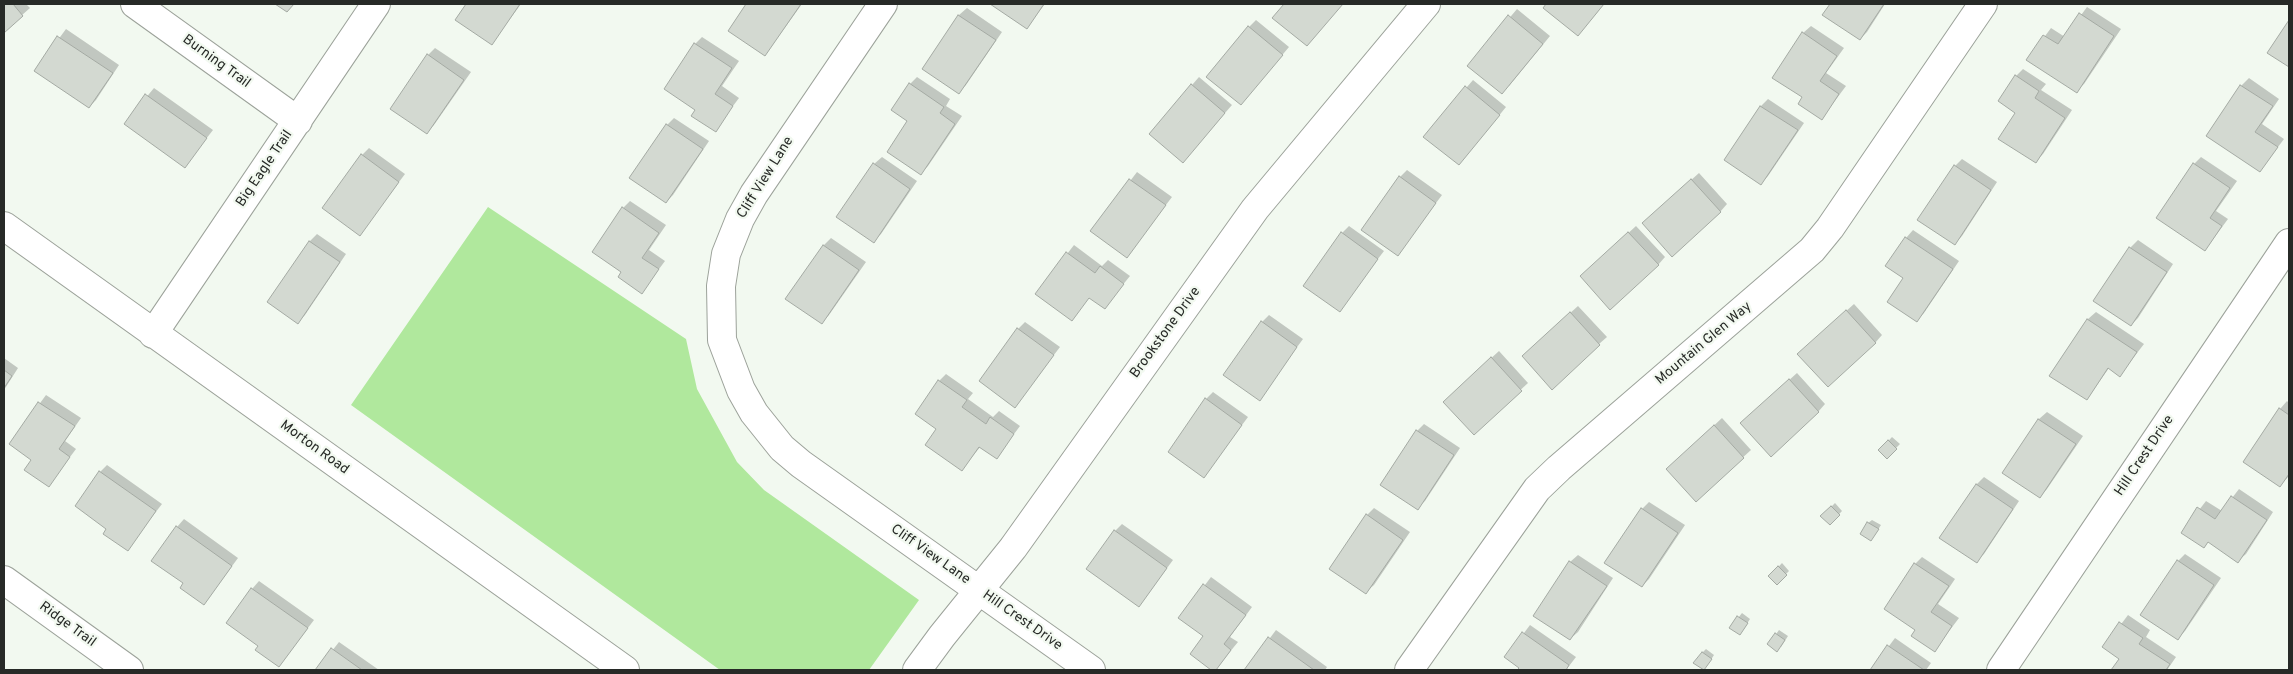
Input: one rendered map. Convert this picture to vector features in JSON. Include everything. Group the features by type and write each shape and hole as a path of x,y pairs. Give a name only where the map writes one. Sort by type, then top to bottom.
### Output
{"street":[{"name":"Burning Trail","path":"135,4 298,121"},
{"name":"Big Eagle Trail","path":"153,334 376,4"},
{"name":"Cliff View Lane","path":"883,4 754,194 740,219 724,262 721,286 722,340 745,398 768,432 782,448 801,464 978,590"},
{"name":"Brookstone Drive","path":"917,670 978,590 1013,548 1254,209 1426,4"},
{"name":"Mountain Glen Way","path":"1409,670 1537,489 1812,250 1830,228 1983,4"},
{"name":"Morton Road","path":"4,226 625,670"},
{"name":"Hill Crest Drive","path":"2001,670 2289,243"},
{"name":"Ridge Trail","path":"4,580 130,670"},
{"name":"Hill Crest Drive","path":"978,590 1091,670"}],"green space":[{"path":"488,207 686,339 697,389 737,462 764,490 919,600 869,670 720,670 351,405"}],"building":[{"path":"4,4 13,4 23,16 4,33"},
{"path":"275,4 294,4 287,12"},
{"path":"466,4 520,4 492,45 455,20"},
{"path":"746,4 801,4 765,56 728,31"},
{"path":"990,4 1044,4 1027,29"},
{"path":"1284,4 1343,4 1307,46 1272,18"},
{"path":"1546,4 1604,4 1578,36 1543,8"},
{"path":"1830,4 1884,4 1860,40 1822,15"},
{"path":"2079,13 2114,36 2077,93 2026,60 2043,35 2058,44"},
{"path":"958,15 996,40 959,94 922,69"},
{"path":"1508,15 1543,44 1502,94 1467,66"},
{"path":"2289,20 2289,67 2267,53"},
{"path":"1248,26 1283,55 1241,105 1206,77"},
{"path":"1802,32 1837,56 1820,81 1839,94 1822,120 1798,104 1802,97 1772,78"},
{"path":"57,36 113,73 89,108 34,71"},
{"path":"694,43 732,68 715,94 733,106 716,132 691,116 695,110 664,89"},
{"path":"427,54 464,80 427,134 390,109"},
{"path":"2015,75 2039,91 2035,98 2065,118 2036,163 1998,139 2015,113 1998,101"},
{"path":"909,83 944,107 940,113 955,124 921,175 887,152 907,121 891,110"},
{"path":"1191,84 1225,113 1183,163 1149,134"},
{"path":"2240,85 2273,106 2255,132 2278,147 2260,172 2206,136"},
{"path":"1465,86 1500,115 1459,165 1423,137"},
{"path":"145,94 207,138 185,168 124,124"},
{"path":"1760,106 1798,130 1761,185 1724,160"},
{"path":"666,124 703,149 666,203 629,178"},
{"path":"361,154 399,182 360,236 322,208"},
{"path":"873,163 910,189 874,243 836,217"},
{"path":"2193,163 2230,188 2210,218 2222,226 2205,251 2156,218"},
{"path":"1954,165 1991,190 1955,245 1917,220"},
{"path":"1399,176 1436,203 1398,256 1361,230"},
{"path":"1129,179 1166,205 1127,258 1090,231"},
{"path":"1691,179 1721,212 1672,257 1642,223"},
{"path":"622,207 659,233 642,258 659,269 642,294 618,277 621,272 592,252"},
{"path":"1341,232 1378,259 1340,312 1303,286"},
{"path":"1628,232 1659,265 1610,310 1580,276"},
{"path":"1905,237 1953,269 1917,322 1887,302 1903,278 1885,266"},
{"path":"309,241 340,262 298,324 267,302"},
{"path":"823,245 859,270 822,324 785,299"},
{"path":"2129,247 2167,272 2131,326 2093,301"},
{"path":"1066,252 1095,273 1100,266 1124,284 1105,309 1089,298 1072,321 1035,294"},
{"path":"1846,310 1876,343 1828,387 1797,354"},
{"path":"1570,312 1600,345 1552,390 1522,356"},
{"path":"2087,319 2137,352 2120,377 2108,368 2087,400 2049,376"},
{"path":"1261,321 1297,347 1260,401 1223,375"},
{"path":"1017,328 1054,355 1015,408 979,381"},
{"path":"1491,357 1522,391 1474,435 1443,402"},
{"path":"4,370 12,376 4,388"},
{"path":"1789,379 1819,412 1771,457 1740,423"},
{"path":"938,380 967,400 962,407 986,424 990,417 1014,434 997,459 979,447 962,471 925,445 936,429 915,414"},
{"path":"1205,398 1242,425 1204,478 1168,452"},
{"path":"38,402 75,426 59,449 70,457 49,487 24,470 31,460 9,444"},
{"path":"2279,408 2289,415 2289,474 2280,487 2243,462"},
{"path":"2038,419 2076,444 2040,498 2002,473"},
{"path":"1714,425 1744,458 1696,502 1666,469"},
{"path":"1416,430 1454,455 1418,510 1380,485"},
{"path":"1888,440 1897,449 1887,459 1878,450"},
{"path":"99,471 156,511 128,551 103,534 106,529 75,506"},
{"path":"1976,484 2013,509 1977,563 1939,538"},
{"path":"2231,496 2267,520 2238,563 2208,542 2204,548 2181,533 2197,507 2215,519"},
{"path":"1831,506 1840,515 1830,525 1820,516"},
{"path":"1641,508 1678,533 1642,587 1604,563"},
{"path":"1366,514 1403,540 1366,594 1329,569"},
{"path":"1867,522 1879,529 1871,541 1860,534"},
{"path":"176,526 232,566 204,605 180,588 183,583 151,561"},
{"path":"1114,530 1167,568 1139,607 1086,569"},
{"path":"2177,560 2214,585 2178,640 2140,615"},
{"path":"1569,561 1607,586 1570,640 1533,616"},
{"path":"1914,563 1949,586 1931,612 1952,626 1935,652 1911,636 1915,630 1884,609"},
{"path":"1778,566 1787,575 1777,585 1768,576"},
{"path":"1203,584 1246,615 1224,644 1231,650 1216,670 1211,670 1190,654 1203,636 1178,618"},
{"path":"251,588 308,628 279,667 255,650 258,646 226,623"},
{"path":"1737,616 1748,623 1740,635 1729,628"},
{"path":"2119,622 2143,638 2139,644 2170,664 2166,670 2111,670 2119,659 2102,647"},
{"path":"1522,632 1569,665 1566,670 1517,670 1519,668 1504,657"},
{"path":"1775,633 1785,640 1777,652 1767,644"},
{"path":"1268,637 1314,670 1244,670"},
{"path":"1887,645 1924,670 1870,670"},
{"path":"331,648 362,670 315,670"},
{"path":"1702,652 1712,659 1704,670 1693,663"}]}
